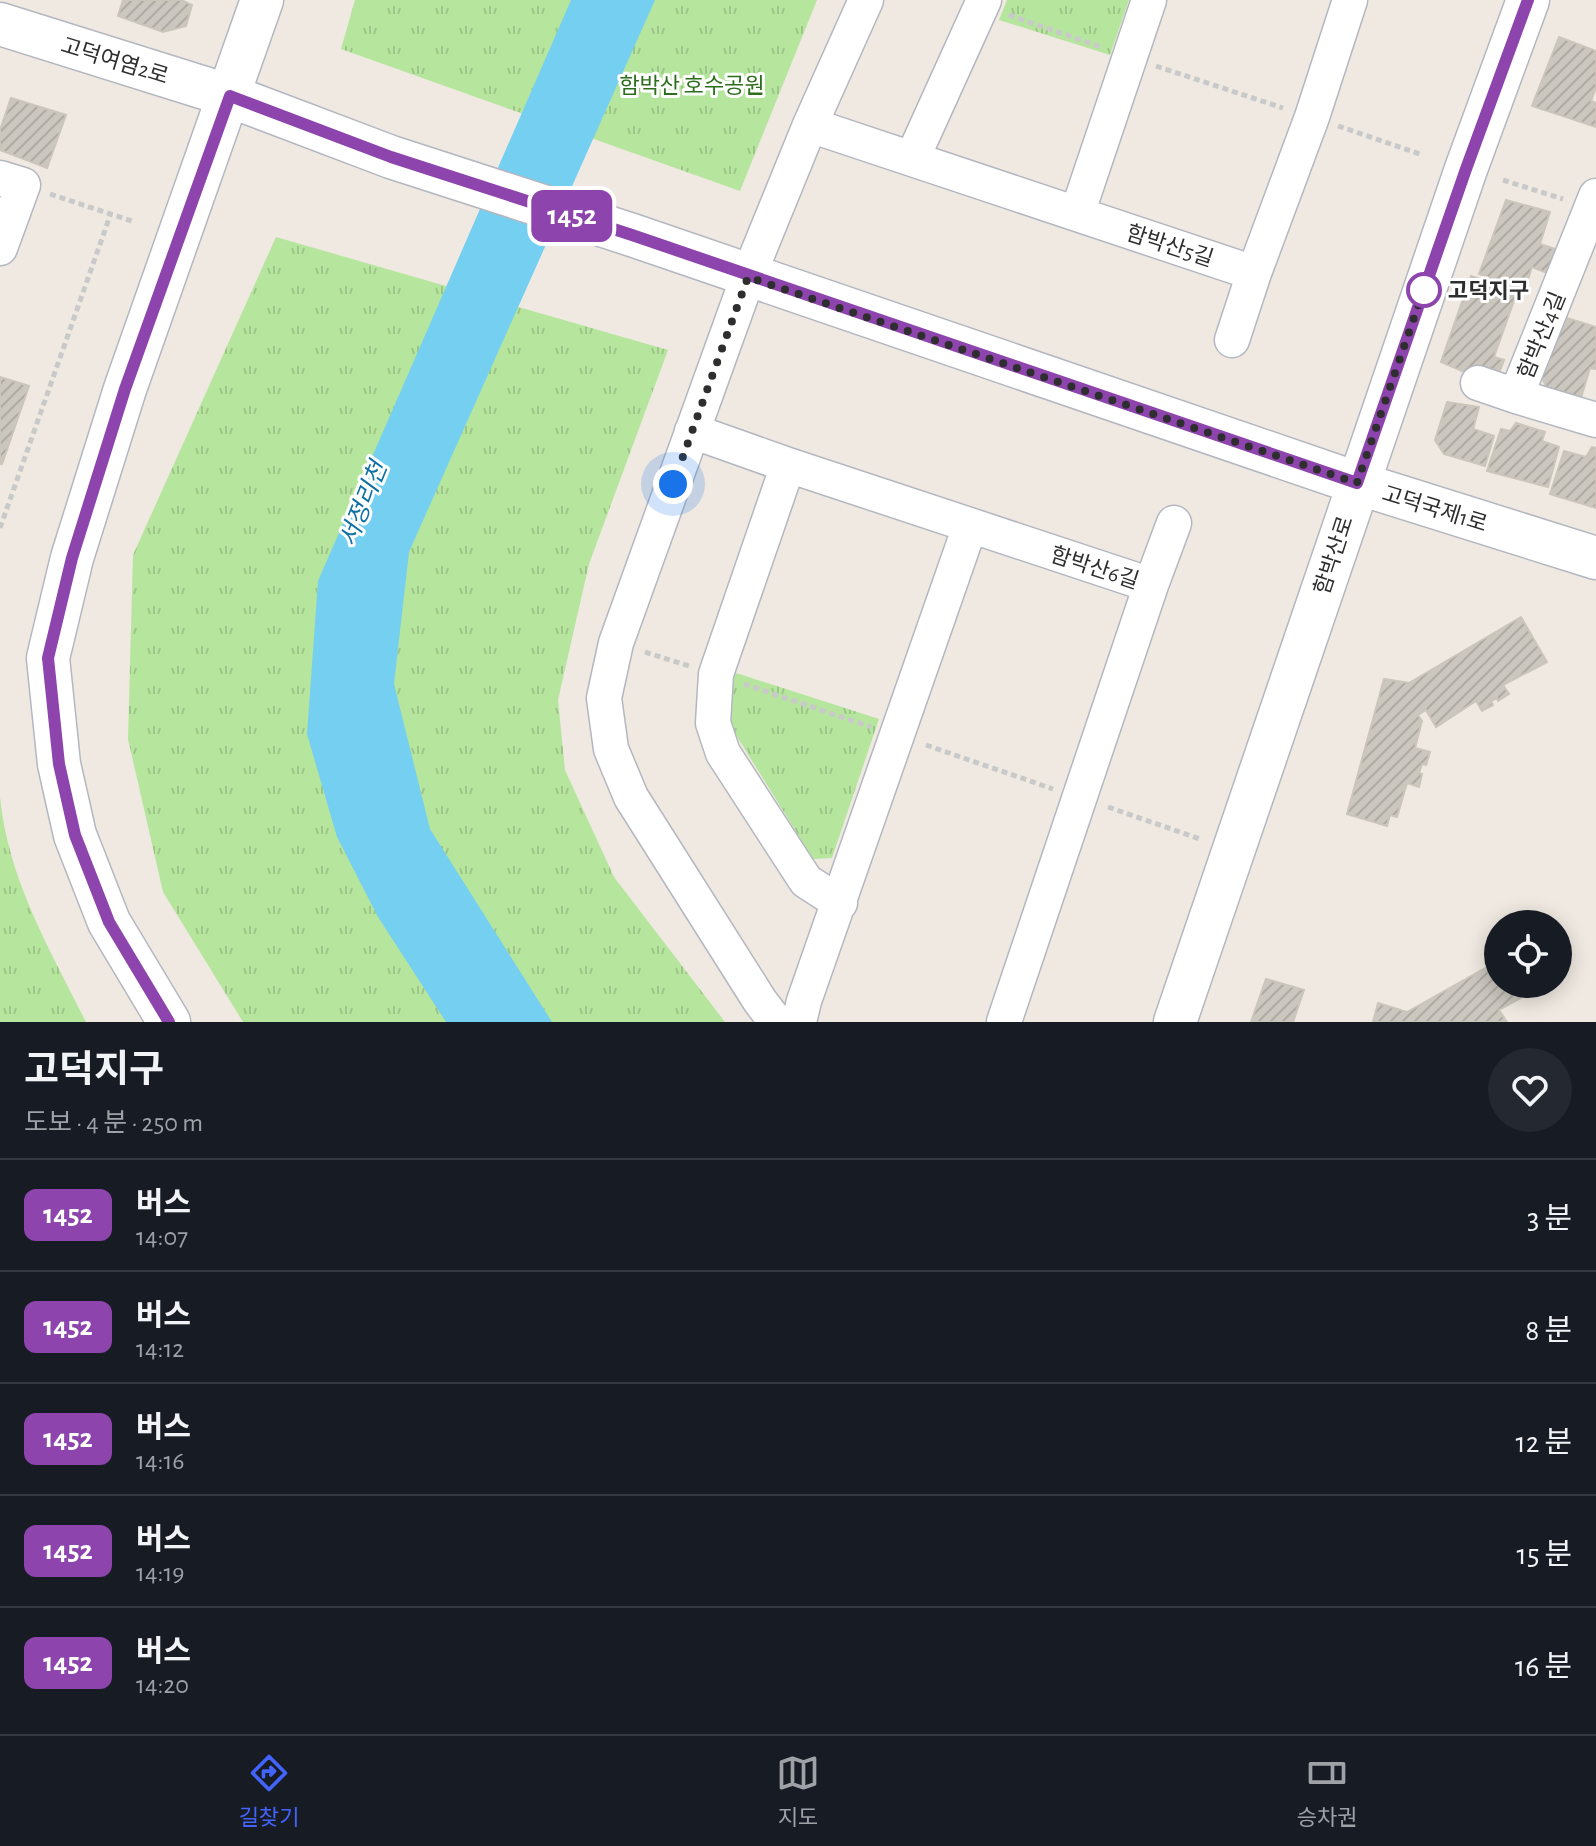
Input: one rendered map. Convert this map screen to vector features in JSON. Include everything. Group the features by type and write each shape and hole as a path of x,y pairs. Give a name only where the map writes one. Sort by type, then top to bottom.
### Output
{"street":[{"path":"169,1022 109,922 75,835 59,764 48,658 72,558 125,389 262,0"},
{"path":"776,1022 631,797 611,749 604,698 616,643 748,277 810,125 866,0"},
{"path":"1077,214 1149,0"},
{"path":"1232,340 1312,117 1350,0"},
{"name":"함박산로","path":"1175,1022 1221,895 1357,483 1528,0"},
{"path":"912,159 983,2"},
{"name":"고덕여염2로","path":"0,24 230,96"},
{"name":"고덕국제1로","path":"230,96 391,157 632,235 1357,483 1596,558"},
{"name":"함박산5길","path":"810,125 1254,273"},
{"path":"0,248 11,181"},
{"name":"함박산4길","path":"1594,202 1516,396 1596,420"},
{"path":"1478,383 1516,396"},
{"name":"함박산6길","path":"692,431 1151,585 1004,1022"},
{"path":"788,465 716,674 713,723 723,753 806,881 840,903"},
{"path":"1151,585 1174,523"},
{"path":"799,1022 970,526"}],"path":[{"path":"983,2 1131,58 1420,154"},
{"path":"1503,180 1594,202"},
{"path":"11,181 135,222"},
{"path":"0,528 111,213"},
{"path":"616,643 896,735"}],"green space":[{"name":"함박산 호수공원","path":"355,0 817,0 740,191 341,49"},
{"path":"1007,0 1129,0 1110,55 999,20"},
{"path":"276,237 668,350 589,564 558,700 565,770 614,877 725,1022 243,1022 163,892 128,739 133,555"},
{"path":"733,672 879,719 832,858 813,859 728,722"},
{"path":"0,797 21,885 86,1022 0,1022"}],"water":[{"name":"서정리천","path":"571,0 655,0 409,552 394,684 430,829 552,1022 446,1022 378,917 337,837 307,734 318,581"}],"building":[{"path":"123,0 181,0 192,5 186,26 163,32 118,16"},
{"path":"1559,37 1596,51 1596,87 1591,101 1596,103 1596,127 1532,106"},
{"path":"11,98 66,115 47,168 0,150 0,130"},
{"path":"1506,200 1550,212 1540,244 1555,249 1547,273 1532,267 1524,291 1479,274"},
{"path":"1471,276 1517,292 1494,357 1504,360 1499,373 1485,381 1441,362"},
{"path":"1557,315 1596,327 1596,369 1590,368 1580,401 1549,393 1538,369"},
{"path":"0,377 29,386 2,464 0,464"},
{"path":"1447,402 1479,407 1473,429 1494,436 1485,466 1444,454 1435,440"},
{"path":"1516,423 1545,432 1542,441 1559,447 1548,487 1487,471 1501,429 1510,431"},
{"path":"1592,447 1596,448 1596,508 1550,494 1564,451 1586,457"},
{"path":"1521,617 1547,662 1503,685 1509,694 1498,701 1497,698 1491,701 1493,705 1482,711 1476,701 1436,727 1426,710 1418,715 1422,721 1415,748 1430,752 1426,765 1422,764 1419,773 1422,774 1419,787 1407,783 1397,817 1390,815 1387,826 1347,814 1384,679 1409,683"},
{"path":"1484,969 1484,998 1521,998 1499,1010 1507,1022 1373,1022 1378,1003 1407,1012"},
{"path":"1266,979 1304,990 1293,1022 1251,1022"}],"bus line":[{"name":"1452","path":"169,1022 109,922 75,835 59,764 48,658 72,558 125,389 230,96 391,157 632,235 1357,483 1528,0"}],"place":[{"name":"고덕지구","path":"1424,290"}],"route":[{"path":"673,484 748,277 1357,483 1426,283 1424,290"}]}
